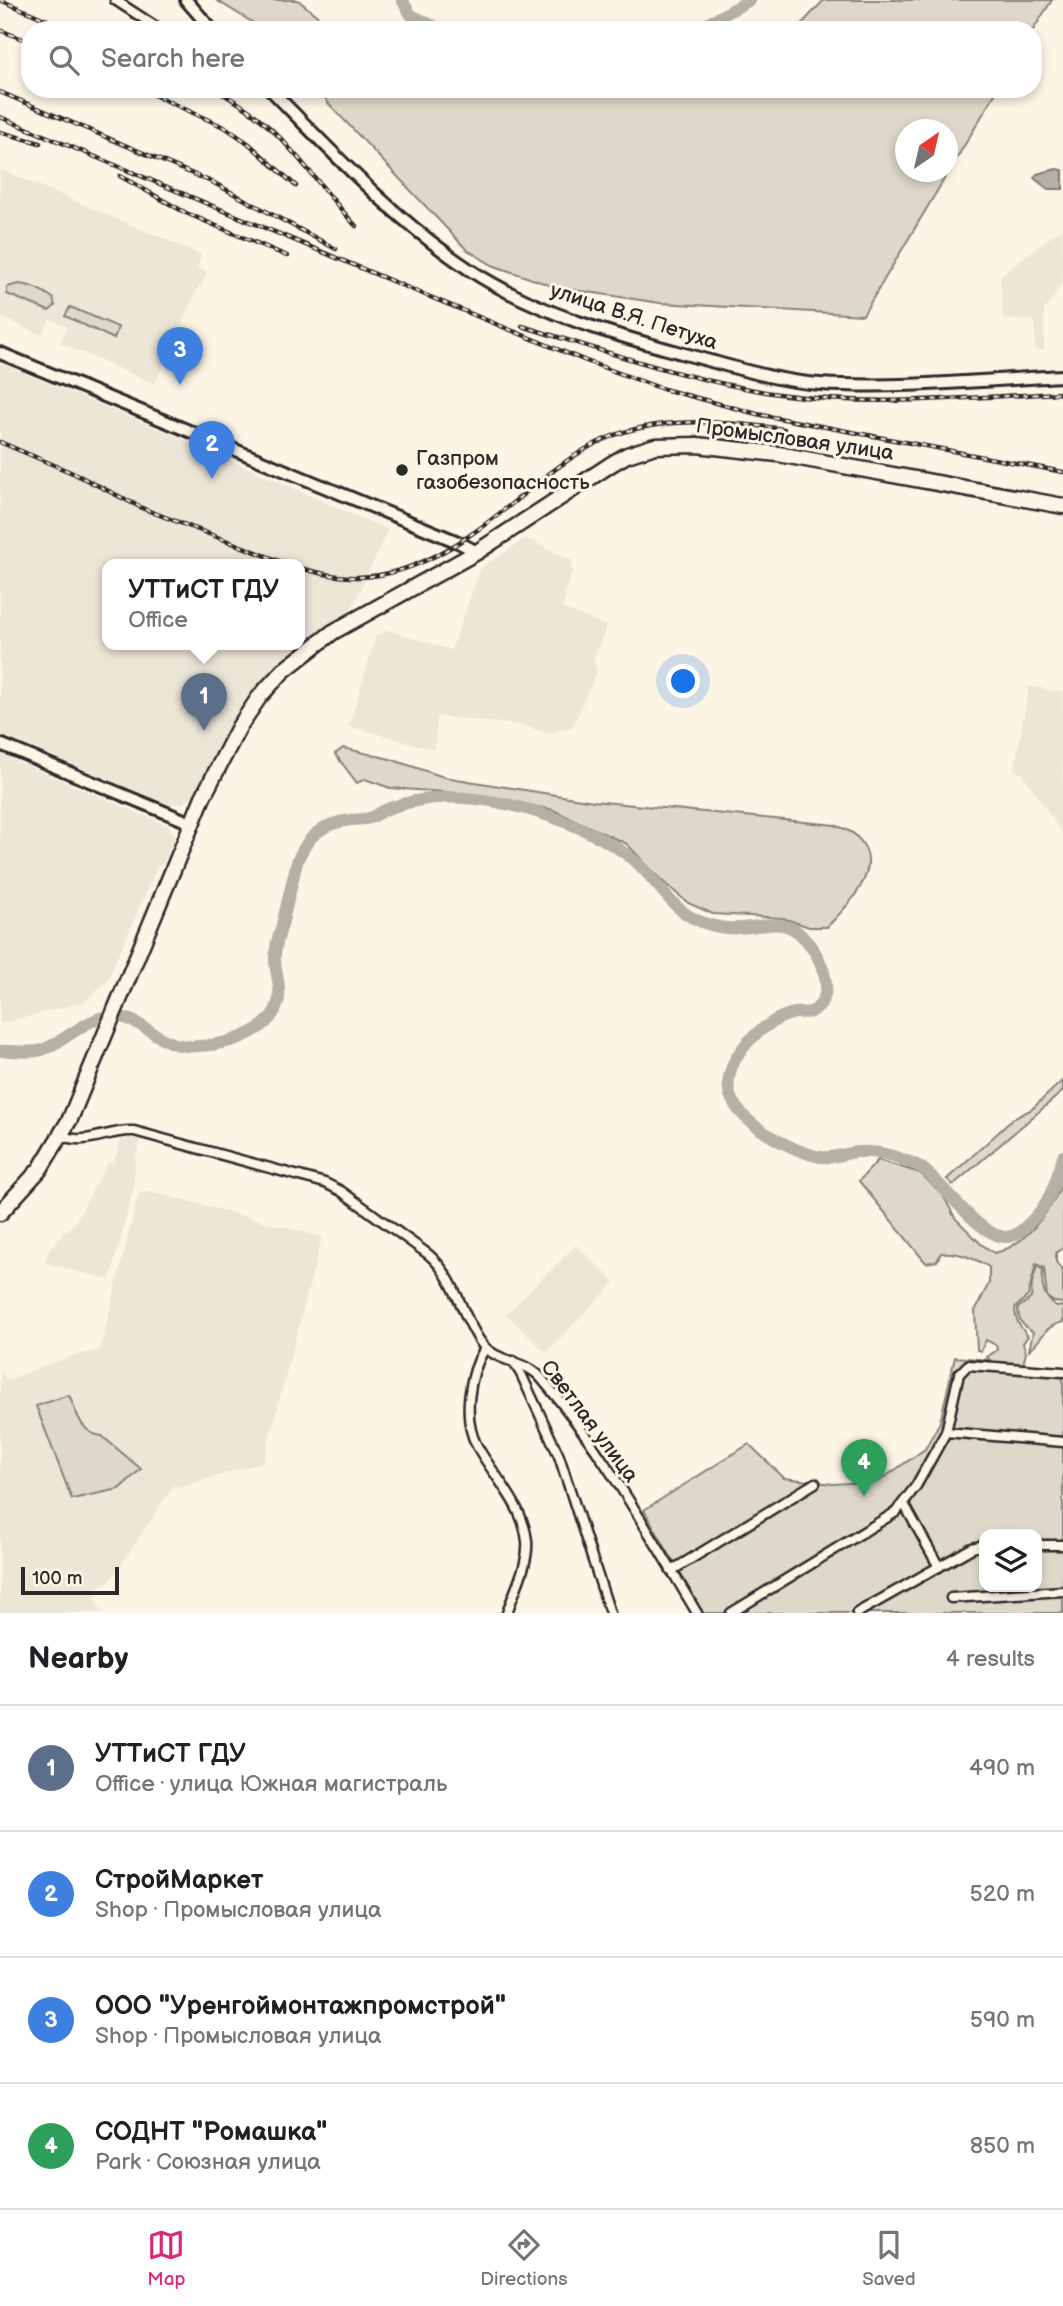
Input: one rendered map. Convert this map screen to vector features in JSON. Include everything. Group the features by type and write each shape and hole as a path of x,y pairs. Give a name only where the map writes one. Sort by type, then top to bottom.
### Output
{"highway":[{"name":"Промысловая улица","path":"0,1213 33,1178 79,1101 191,823 243,720 260,696 284,671 314,645 351,620 477,552 613,463 642,449 668,444 697,444 778,454 1063,506"}],"street":[{"path":"115,0 147,21"},
{"path":"186,0 204,21"},
{"name":"улица В.Я. Петуха","path":"279,98 381,199 441,249 492,283 530,303 576,322 737,369 808,383 901,384 1063,376"},
{"path":"0,353 477,552"},
{"path":"0,744 191,823"},
{"path":"61,1135 77,1141 118,1131 134,1131 333,1185 437,1261 447,1276 467,1320 485,1348 478,1361 470,1393 472,1433 475,1444 497,1475 520,1517 527,1544 507,1613"},
{"name":"Светлая улица","path":"485,1348 533,1369 560,1402 603,1461 696,1613"},
{"path":"513,1361 522,1374 559,1456 610,1613"},
{"path":"731,1613 897,1512 946,1432 959,1374 968,1365 1063,1372"},
{"path":"946,1432 1063,1442"},
{"path":"671,1571 815,1483"},
{"path":"904,1504 939,1567"},
{"path":"1042,1545 1063,1545"},
{"path":"857,1613 979,1546"},
{"path":"951,1598 1063,1591"}],"shaded area":[{"path":"216,0 298,0 323,21 250,21"},
{"path":"824,0 1052,0 1039,21 804,21"},
{"path":"325,98 993,98 958,156 958,119 895,119 895,182 942,182 863,315 660,303 555,287 492,265 466,249"},
{"path":"0,169 202,255 197,268 207,272 155,384 60,343 67,327 50,319 42,335 0,317"},
{"path":"1063,170 1063,189 1048,189 1034,178 1037,174"},
{"path":"1063,227 1063,282 1044,311 1044,350 1035,350 1035,321 1003,319 1000,276"},
{"path":"19,284 45,293 53,298 55,306 49,311 7,294 7,287"},
{"path":"70,307 118,327 114,339 65,316"},
{"path":"0,363 190,442 388,530 349,615 305,645 305,559 102,559 102,650 298,650 200,790 181,804 168,804 0,734"},
{"path":"526,538 573,561 562,608 607,626 593,659 597,670 573,726 548,734 526,726 437,716 435,750 349,726 376,636 387,630 451,650 481,568"},
{"path":"1029,686 1063,692 1063,835 1022,773 1014,771"},
{"path":"343,748 390,759 444,777 593,801 835,825 853,833 864,847 868,859 867,871 854,896 827,927 809,927 783,918 713,914 688,903 661,880 627,844 553,810 470,794 390,788 365,779 357,783 335,754"},
{"path":"0,754 169,826 175,836 164,863 157,867 107,981 84,1002 0,1024"},
{"path":"1063,1080 1063,1091 953,1185 947,1179 1013,1119 1032,1109"},
{"path":"122,1136 141,1140 135,1160 134,1187 110,1280 45,1263 49,1249 76,1221 108,1162 114,1163"},
{"path":"878,1160 920,1173 943,1195 955,1218 994,1253 1027,1235 1046,1213 1063,1179 1063,1248 1056,1253 1056,1262 1063,1271 1063,1303 1054,1302 1047,1297 1044,1268 1036,1264 1028,1296 1015,1308 1018,1323 1028,1336 1023,1343 1026,1353 1023,1364 1063,1368 1063,1613 703,1613 644,1510 749,1444 784,1478 833,1484 879,1481 925,1449 940,1422 955,1357 990,1360 987,1357 997,1350 996,1345 986,1340 981,1351 977,1350 975,1311 989,1283 989,1267 953,1253 941,1253 937,1261 926,1263 859,1181"},
{"path":"150,1191 322,1237 263,1462 178,1488 174,1485 110,1581 95,1588 98,1596 95,1597 102,1613 0,1613 0,1371 7,1380 68,1357 100,1350 138,1196"},
{"path":"576,1245 615,1282 546,1353 506,1314"},
{"path":"1037,1266 1043,1270 1043,1286 1048,1299 1056,1307 1063,1306 1063,1322 1047,1330 1029,1350 1033,1332 1021,1322 1018,1308 1031,1298"},
{"path":"69,1395 84,1427 102,1436 141,1469 119,1489 72,1499 36,1406"}],"waterway":[{"path":"402,0 411,15 423,21"},
{"path":"712,21 750,0"},
{"path":"0,1051 42,1050 86,1024 114,1016 133,1021 177,1045 214,1045 243,1037 256,1030 275,1011 279,998 276,944 297,862 311,838 332,824 364,819 408,803 446,798 474,799 533,811 563,821 615,846 643,868 671,901 697,920 728,928 787,926 802,936 814,951 823,970 826,980 823,999 813,1011 783,1017 759,1032 739,1053 729,1078 729,1091 734,1103 742,1114 767,1134 796,1149 821,1157 871,1152 912,1163 931,1176 973,1219 996,1235 1006,1237 1020,1231 1041,1210 1054,1185 1063,1156"}],"railway":[{"path":"0,0 50,21"},
{"path":"0,30 21,38"},
{"path":"0,92 214,183 336,249"},
{"path":"161,98 226,128 248,143 296,186"},
{"path":"229,98 274,131 356,226"},
{"path":"0,117 586,361 660,388 757,414 1063,472"},
{"path":"0,132 40,143"},
{"path":"120,176 186,213 287,256"},
{"path":"522,326 686,375 786,395 889,401 1063,393"},
{"path":"305,569 336,576 358,577 382,575 429,559 471,534 581,452 603,440 635,429 699,422 784,429"},
{"path":"0,442 75,474 144,509 274,559"}],"place":[{"name":"ООО \"Уренгоймонтажпромстрой\"","path":"180,385"},
{"name":"Газпром газобезопасность","path":"402,470"},
{"name":"СтройМаркет","path":"212,479"},
{"name":"УТТиСТ ГДУ","path":"204,731"},
{"name":"СОДНТ \"Ромашка\"","path":"864,1497"}]}
